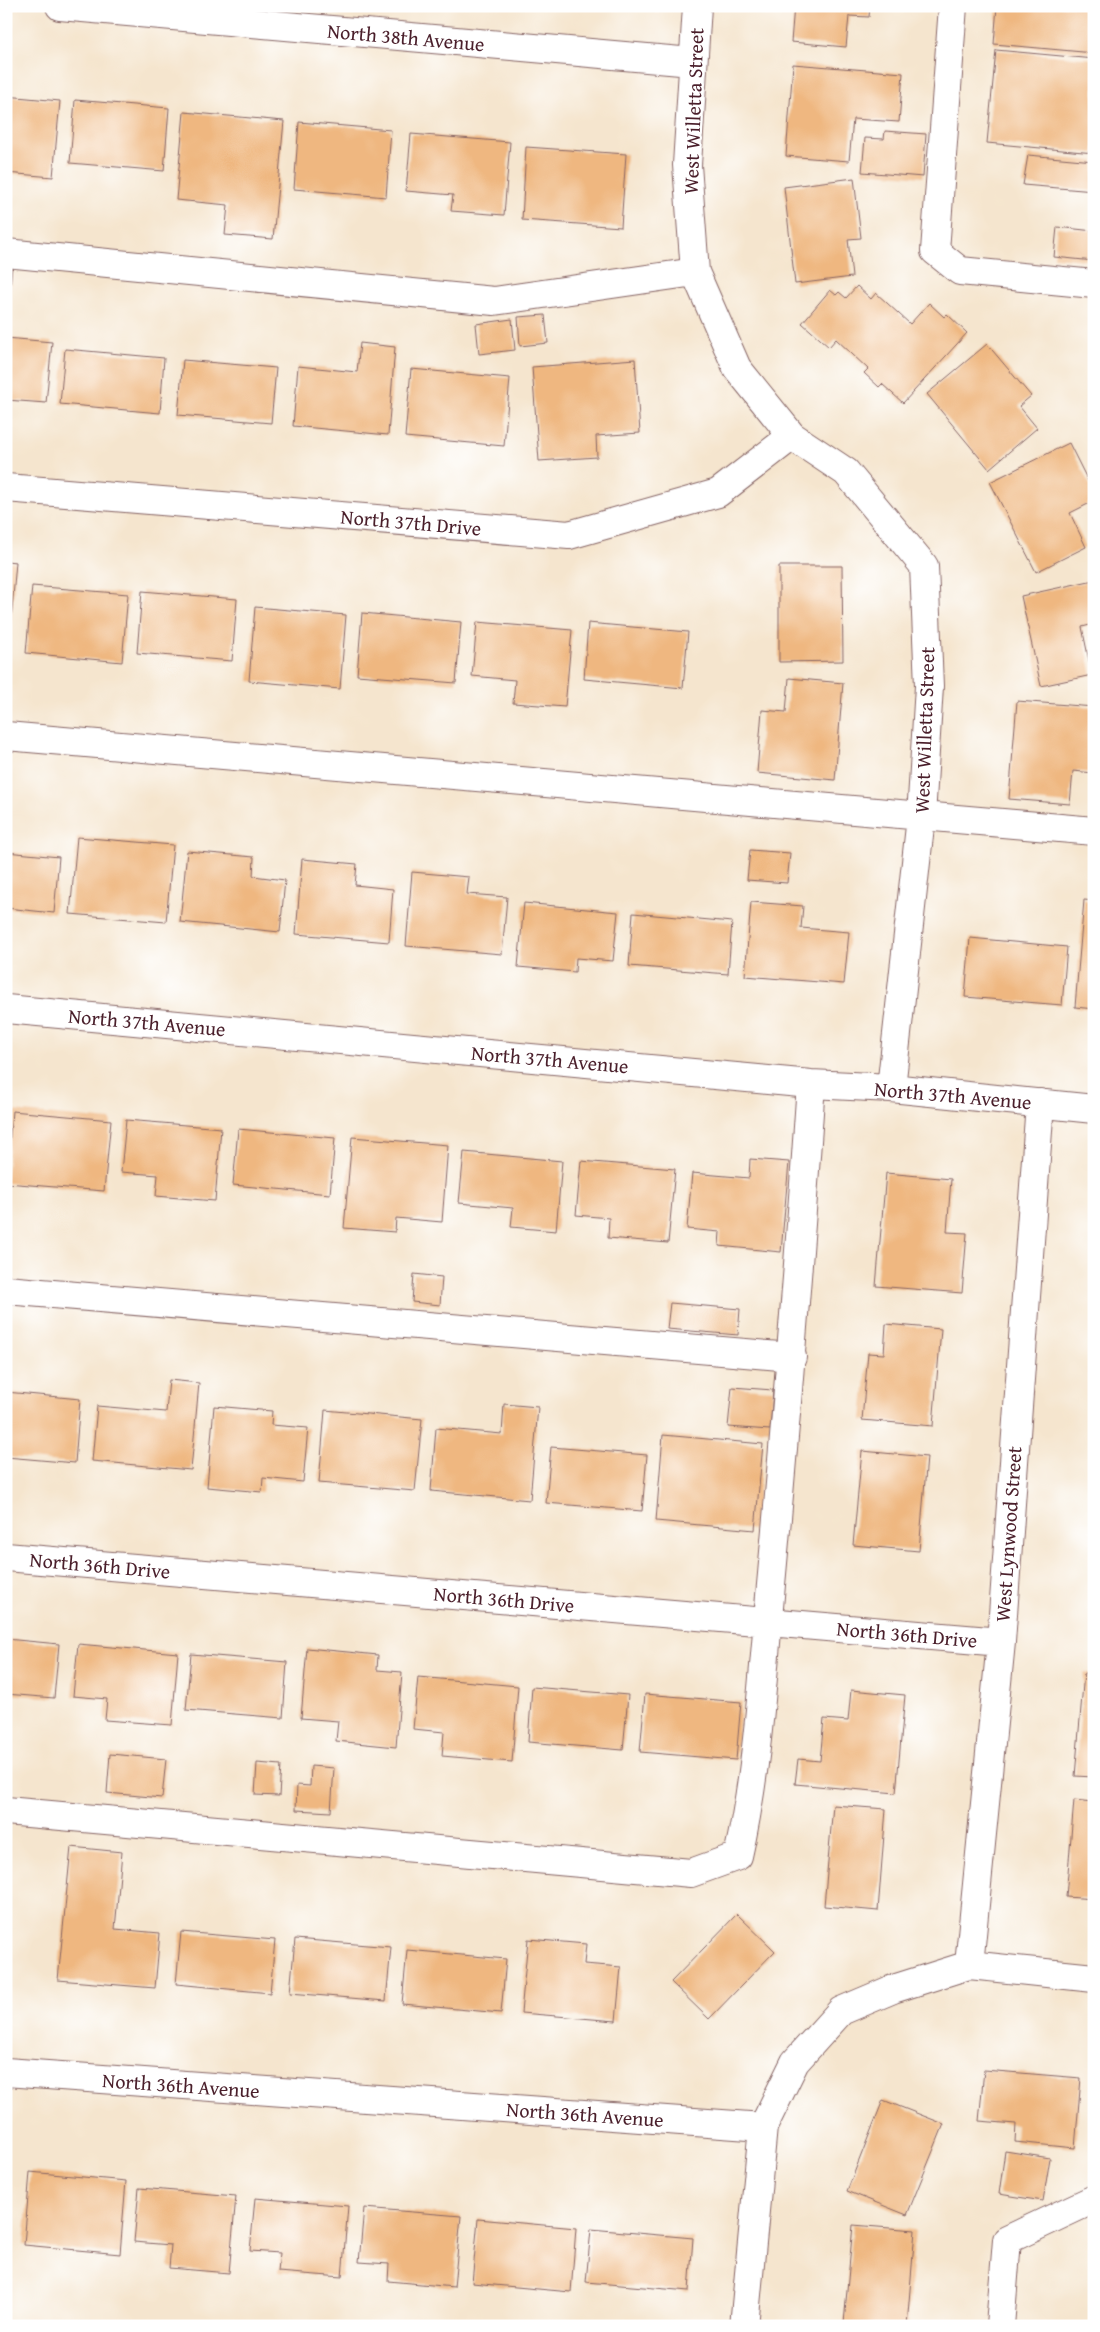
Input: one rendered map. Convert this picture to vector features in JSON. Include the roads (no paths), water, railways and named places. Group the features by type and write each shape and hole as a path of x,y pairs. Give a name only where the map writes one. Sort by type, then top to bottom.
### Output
{"street":[{"name":"North 38th Avenue","path":"60,6 692,62"},
{"name":"West Willetta Street","path":"697,6 687,165 695,272 737,368 792,436 846,472 924,566 929,686 921,817 892,1088"},
{"path":"953,6 935,251 960,271 1094,284"},
{"path":"6,253 494,301 695,272"},
{"name":"North 37th Drive","path":"6,488 569,535 718,492 792,436"},
{"path":"6,736 1094,831"},
{"name":"North 37th Avenue","path":"6,1009 811,1084 892,1088 1094,1109"},
{"path":"6,1811 691,1873 738,1856 749,1806 768,1622 792,1357 811,1084"},
{"name":"West Lynwood Street","path":"969,1965 1001,1642 1040,1103"},
{"path":"6,1290 792,1357"},
{"name":"North 36th Drive","path":"6,1557 1001,1642"},
{"path":"744,2326 763,2127 795,2062 841,2011 893,1989 969,1965 1094,1978"},
{"name":"North 36th Avenue","path":"6,2072 763,2127"},
{"path":"1000,2326 1007,2240 1094,2200"}]}
